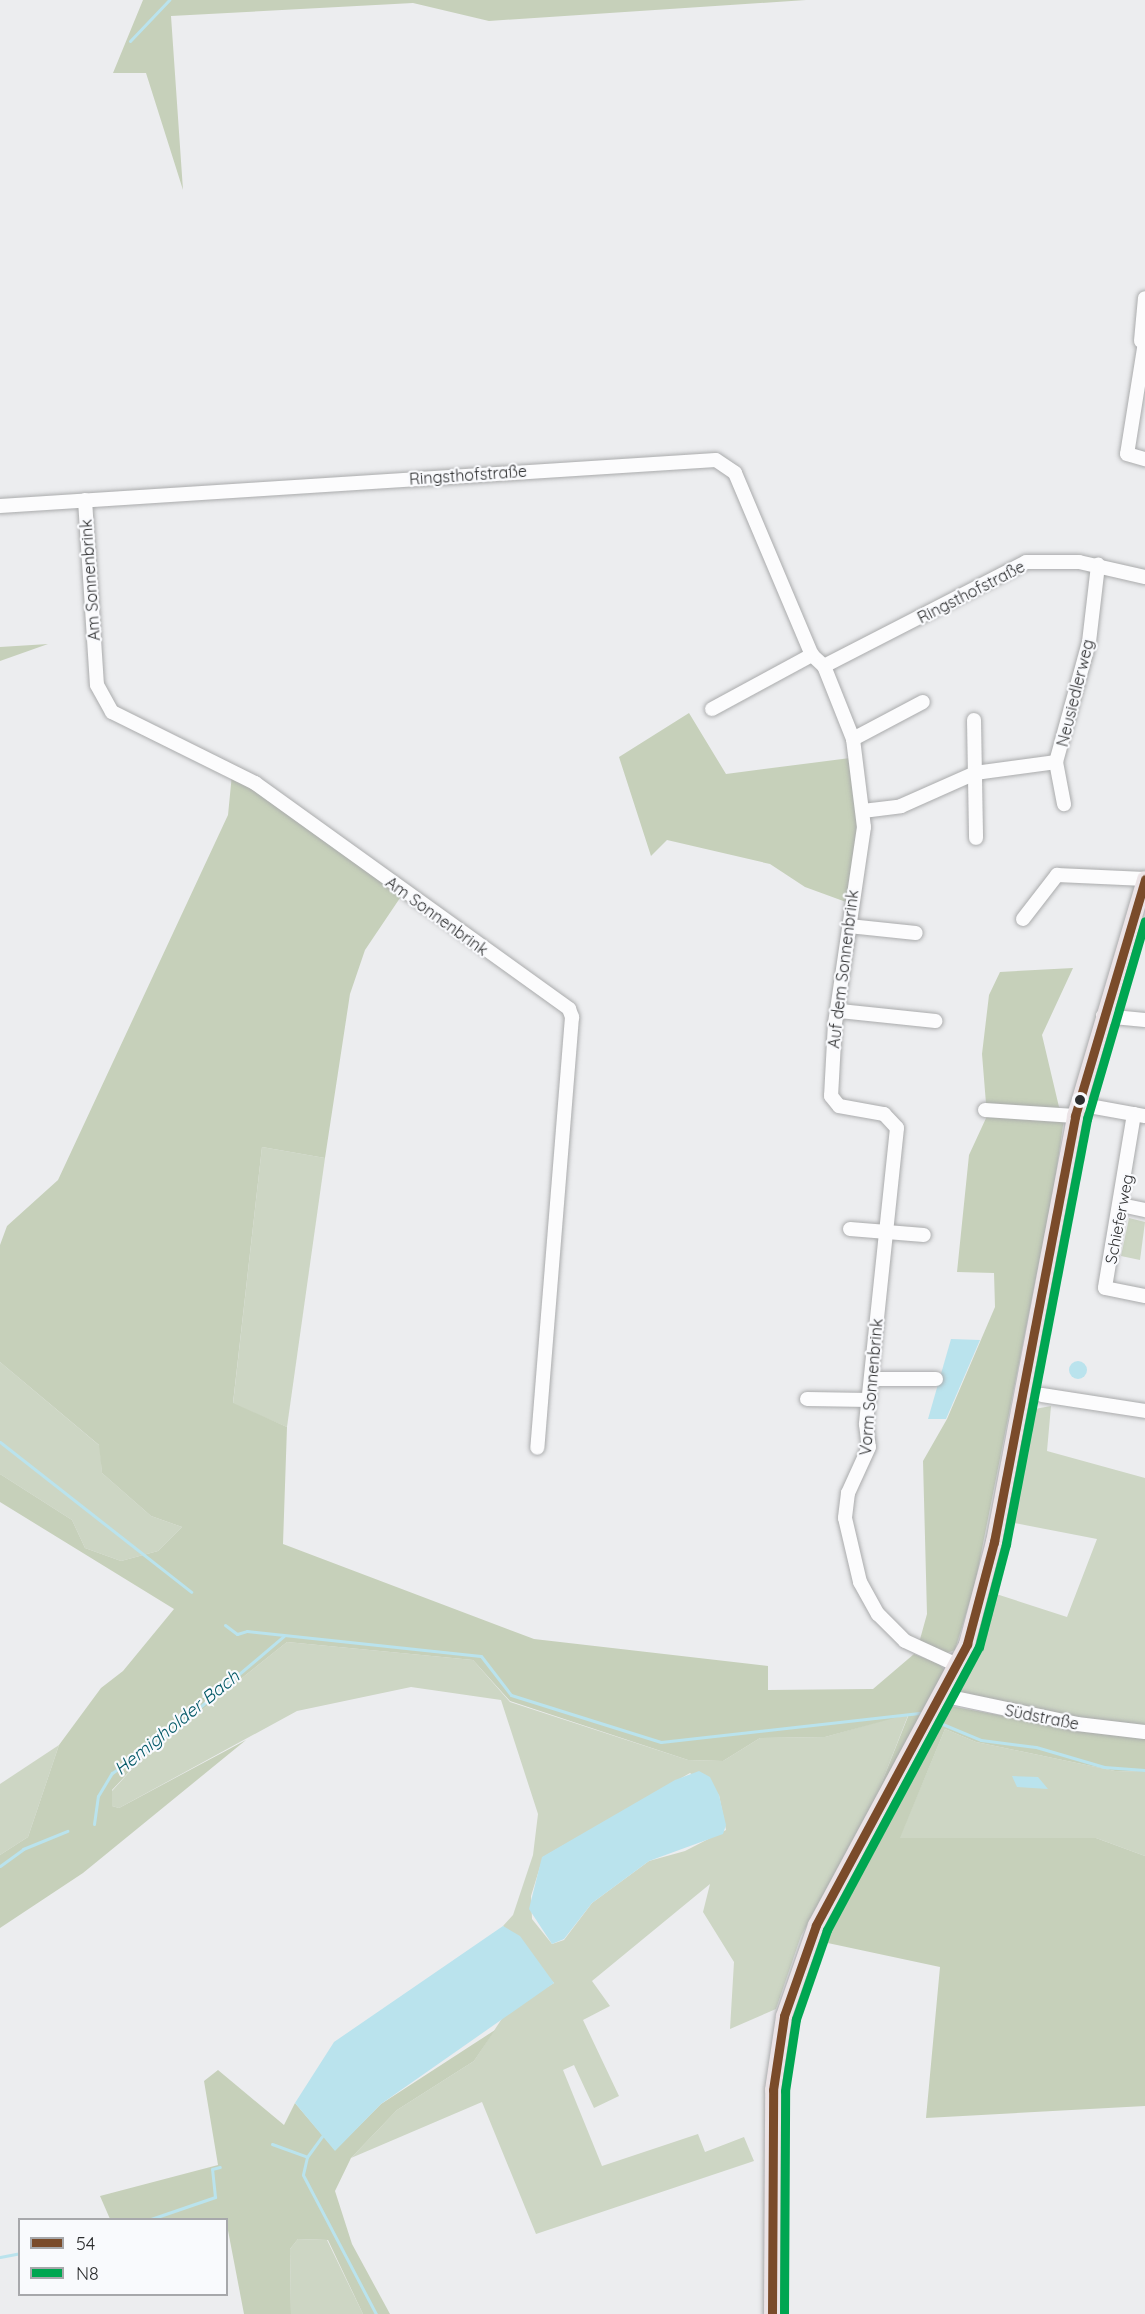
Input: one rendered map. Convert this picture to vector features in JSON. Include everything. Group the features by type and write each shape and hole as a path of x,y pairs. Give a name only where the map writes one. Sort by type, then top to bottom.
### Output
{"main road":[{"path":"772,2314 773,2090 784,2016 816,1924 968,1644 994,1542 1076,1110 1145,879"}],"street":[{"path":"1145,298 1143,342 1127,454 1145,459"},
{"name":"Ringsthofstraße","path":"0,506 716,460 735,473 812,655 824,666 1026,562 1098,565 1145,577"},
{"name":"Am Sonnenbrink","path":"85,500 97,685 112,712 255,783 398,887 423,908 569,1009 572,1017 537,1448"},
{"name":"Neusiedlerweg","path":"863,811 901,806 975,773 1056,762 1089,642 1098,565"},
{"path":"711,710 812,655"},
{"name":"Auf dem Sonnenbrink","path":"824,666 853,739 863,811 831,1096 839,1106 884,1114 897,1128 882,1270"},
{"path":"853,739 923,702"},
{"path":"974,720 976,838"},
{"path":"1056,762 1064,804"},
{"path":"1023,918 1057,875 1145,879"},
{"path":"849,926 915,933"},
{"path":"840,1011 936,1021"},
{"path":"1103,1016 1145,1020"},
{"path":"985,1110 1076,1110 1140,1115"},
{"name":"Schieferweg","path":"1140,1115 1105,1288 1145,1296"},
{"path":"1121,1205 1145,1210"},
{"path":"850,1229 924,1234"},
{"name":"Vorm Sonnenbrink","path":"882,1270 869,1400 869,1447 845,1509 857,1572 893,1630 957,1665"},
{"path":"872,1379 936,1379"},
{"path":"1042,1395 1145,1411"},
{"path":"807,1399 869,1400"},
{"name":"Südstraße","path":"941,1695 1077,1724 1145,1732"}],"green space":[{"path":"143,0 806,0 489,21 413,3 171,16 183,190 146,73 113,73"},
{"path":"48,644 0,661 0,647"},
{"path":"689,713 726,774 850,758 858,830 846,902 805,887 770,864 667,840 651,856 619,757"},
{"path":"232,774 402,895 365,950 350,994 325,1158 262,1147 233,1403 287,1427 283,1544 534,1639 768,1666 768,1690 873,1689 914,1654 939,1664 945,1670 876,1797 909,1714 825,1737 760,1738 723,1761 688,1760 510,1701 473,1660 287,1642 143,1757 112,1790 112,1806 119,1808 246,1740 83,1873 0,1928 0,1855 28,1837 59,1745 101,1688 123,1671 174,1609 0,1502 0,1474 72,1520 85,1548 121,1561 158,1551 182,1527 151,1516 102,1473 99,1445 0,1362 0,1245 7,1226 58,1180 228,815"},
{"path":"1073,968 1042,1035 1059,1107 1065,1112 1054,1187 975,1584 955,1650 947,1653 919,1643 927,1614 923,1461 947,1419 995,1307 994,1273 957,1272 969,1155 987,1116 982,1054 989,995 1000,972"},
{"path":"262,1147 325,1158 287,1427 233,1404"},
{"path":"1129,1218 1145,1222 1140,1260 1121,1256"},
{"path":"0,1362 100,1446 102,1473 151,1516 182,1527 158,1551 121,1561 85,1548 72,1520 0,1474"},
{"path":"1051,1406 1047,1451 1145,1478 1145,1728 1077,1722 952,1692 973,1649 990,1592 1067,1617 1097,1539 1004,1521 1024,1411"},
{"path":"287,1642 473,1660 510,1702 688,1760 723,1761 760,1738 825,1737 909,1713 876,1797 801,1936 776,2009 730,2029 734,1962 703,1912 710,1884 592,1981 610,2006 583,2020 619,2096 594,2108 574,2065 563,2070 602,2166 698,2134 705,2152 744,2137 754,2161 536,2234 482,2102 351,2158 397,2110 474,2061 507,2011 554,1983 503,1926 513,1915 533,1855 538,1814 501,1700 411,1687 297,1711 119,1808 112,1806 112,1791 143,1757","holes":["690,1773 719,1795 726,1830 685,1851 649,1861 592,1903 564,1940 552,1944 532,1919 531,1896 543,1857"]},
{"path":"945,1705 1077,1730 1145,1736 1145,1772 1115,1771 976,1742 945,1729 900,1838 1096,1838 1145,1856 1145,2106 926,2118 940,1967 823,1942"},
{"path":"945,1729 976,1742 1115,1771 1145,1772 1145,1856 1096,1838 899,1839"},
{"path":"59,1745 28,1837 0,1855 0,1784"},
{"path":"495,2030 474,2061 397,2110 351,2158 335,2191 352,2244 390,2314 363,2314 328,2240 298,2239 290,2249 291,2314 244,2314 228,2230 228,2218 110,2218 100,2196 218,2165 204,2081 218,2070 284,2125 295,2103 335,2150 381,2104"},
{"path":"298,2239 327,2240 363,2314 291,2314 290,2249"}],"water":[{"path":"951,1339 980,1340 946,1419 928,1419"},
{"path":"1078,1361 1084,1364 1087,1370 1084,1376 1078,1379 1072,1376 1069,1370 1072,1364"},
{"path":"699,1771 710,1777 719,1795 726,1825 723,1834 649,1861 592,1903 564,1939 552,1944 529,1909 542,1857 675,1780"},
{"path":"1012,1776 1038,1777 1048,1789 1017,1787"},
{"path":"503,1926 520,1936 554,1983 381,2104 335,2151 295,2103 334,2042"}],"waterway":[{"path":"130,41 169,0"},
{"path":"0,1442 191,1592"},
{"path":"225,1625 237,1634 247,1631 481,1656 511,1695 661,1742 919,1713"},
{"name":"Hemigholder Bach","path":"94,1824 98,1796 112,1773 162,1739 284,1636"},
{"path":"940,1723 981,1740 1036,1747 1104,1767 1145,1770"},
{"name":"Hemigholder Bach","path":"0,1866 23,1849 67,1831"},
{"path":"272,2144 307,2157 322,2136"},
{"path":"307,2157 303,2175 376,2314"},
{"path":"154,2218 215,2197 212,2169 220,2167"},
{"path":"0,2257 18,2253"}],"transit line":[{"name":"54","path":"772,2314 773,2090 784,2016 816,1925 967,1644 994,1542 1075,1116 1145,879"},
{"name":"N8","path":"784,2314 785,2091 796,2019 827,1930 979,1647 1006,1544 1087,1119 1145,921"}]}
